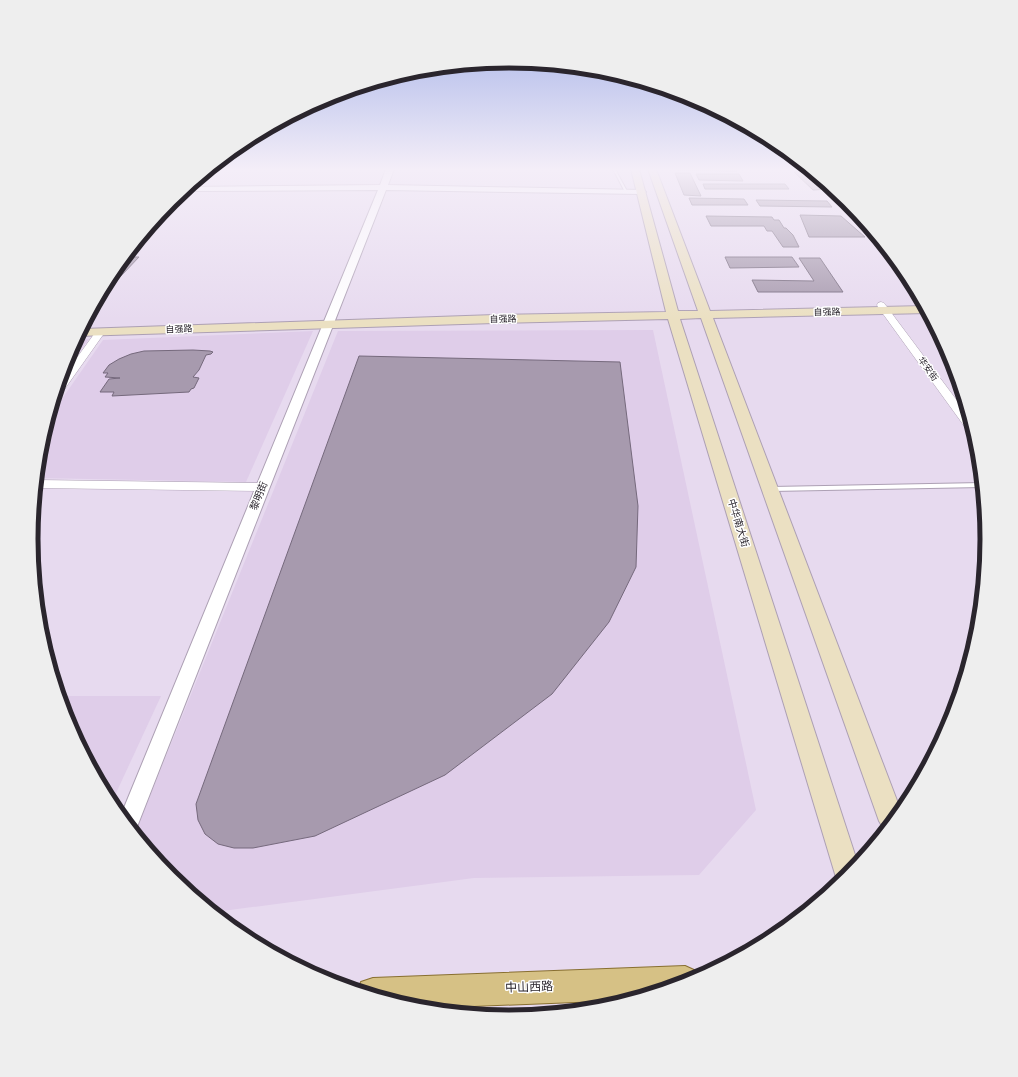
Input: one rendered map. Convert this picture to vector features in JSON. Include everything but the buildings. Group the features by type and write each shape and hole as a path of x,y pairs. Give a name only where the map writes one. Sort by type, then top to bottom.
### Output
{"main road":[{"name":"中华南大街","path":"643,219 846,868"},
{"path":"671,219 890,815"},
{"name":"自强路","path":"883,308 918,305"},
{"name":"自强路","path":"89,327 672,312 883,308 920,310"},
{"name":"自强路","path":"86,333 329,321"},
{"name":"中山西路","path":"388,993 666,983"}],"street":[{"name":"黎明街","path":"130,818 370,219"},
{"name":"华安街","path":"883,308 964,419"},
{"path":"65,383 100,332"},
{"path":"41,484 262,487"}],"lane":[{"path":"770,489 977,485"}],"shaded area":[{"path":"653,330 756,810 699,875 474,878 221,911 198,893 176,872 137,828 338,331"},
{"path":"313,331 246,482 42,478 47,447 57,405 103,340"},
{"path":"83,339 89,339 73,362 74,358"},
{"path":"65,696 161,696 115,796 87,747"}]}
